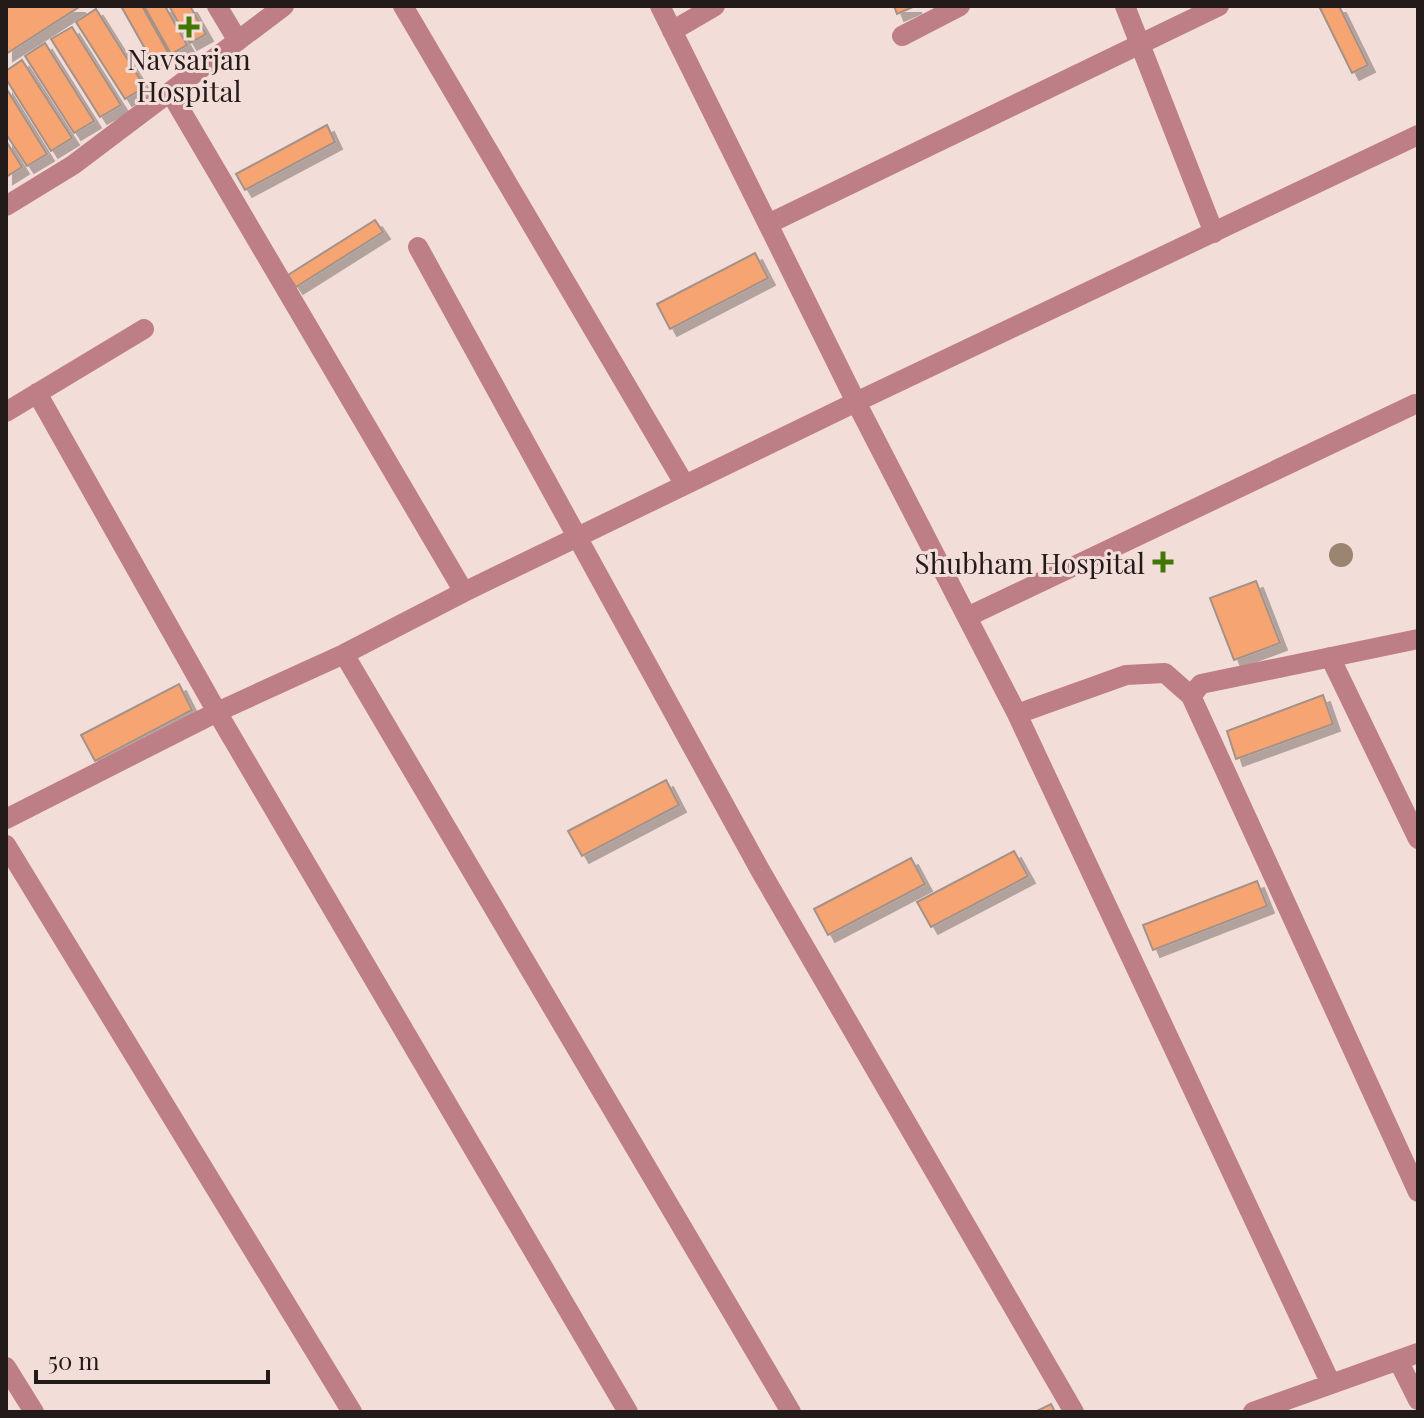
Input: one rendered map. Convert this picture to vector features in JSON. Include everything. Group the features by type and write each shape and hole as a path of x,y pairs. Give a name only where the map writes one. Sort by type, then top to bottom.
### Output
{"street":[{"path":"217,6 238,41"},
{"path":"6,206 73,165 284,6"},
{"path":"403,6 685,485"},
{"path":"660,6 856,402 1017,714 1331,1384"},
{"path":"672,31 715,6"},
{"path":"902,36 960,6"},
{"path":"1125,6 1214,233"},
{"path":"768,224 1219,6"},
{"path":"170,92 464,592"},
{"path":"6,819 217,712 344,654 577,537 1418,135"},
{"path":"418,247 760,870 1074,1412"},
{"path":"6,412 144,329"},
{"path":"37,393 217,712 628,1412"},
{"path":"967,617 1415,404"},
{"path":"1191,696 1201,684 1418,639"},
{"path":"344,654 791,1412"},
{"path":"1330,657 1418,839"},
{"path":"1017,714 1126,675 1165,673 1191,696 1418,1192"},
{"path":"6,845 352,1412"},
{"path":"1253,1412 1418,1353"},
{"path":"1398,1360 1418,1400"},
{"path":"6,1367 34,1412"}],"building":[{"path":"6,6 78,6 79,7 6,54"},
{"path":"121,6 142,6 169,54 153,63"},
{"path":"144,6 165,6 187,45 171,54"},
{"path":"169,6 190,6 206,34 190,43"},
{"path":"894,6 915,6 897,14"},
{"path":"1319,6 1339,6 1368,65 1352,73"},
{"path":"96,9 145,87 125,99 76,22"},
{"path":"72,27 121,105 100,117 51,39"},
{"path":"45,43 94,121 74,133 25,56"},
{"path":"22,60 72,138 51,151 6,79 6,71"},
{"path":"6,88 47,154 27,166 6,134"},
{"path":"327,125 335,142 245,190 236,174"},
{"path":"6,141 22,167 6,177"},
{"path":"375,220 383,232 296,287 288,275"},
{"path":"755,253 768,278 670,329 657,304"},
{"path":"1256,581 1280,643 1234,660 1210,598"},
{"path":"179,684 192,710 95,761 81,735"},
{"path":"1323,695 1333,724 1236,759 1227,731"},
{"path":"666,780 679,805 582,856 568,831"},
{"path":"1014,851 1028,876 931,927 917,902"},
{"path":"911,858 925,884 828,935 814,909"},
{"path":"1257,881 1267,906 1153,950 1143,925"},
{"path":"1051,1404 1055,1412 1035,1412"}],"place":[{"name":"Navsarjan Hospital","path":"189,27"},
{"name":"Shubham Hospital","path":"1163,562"}]}
